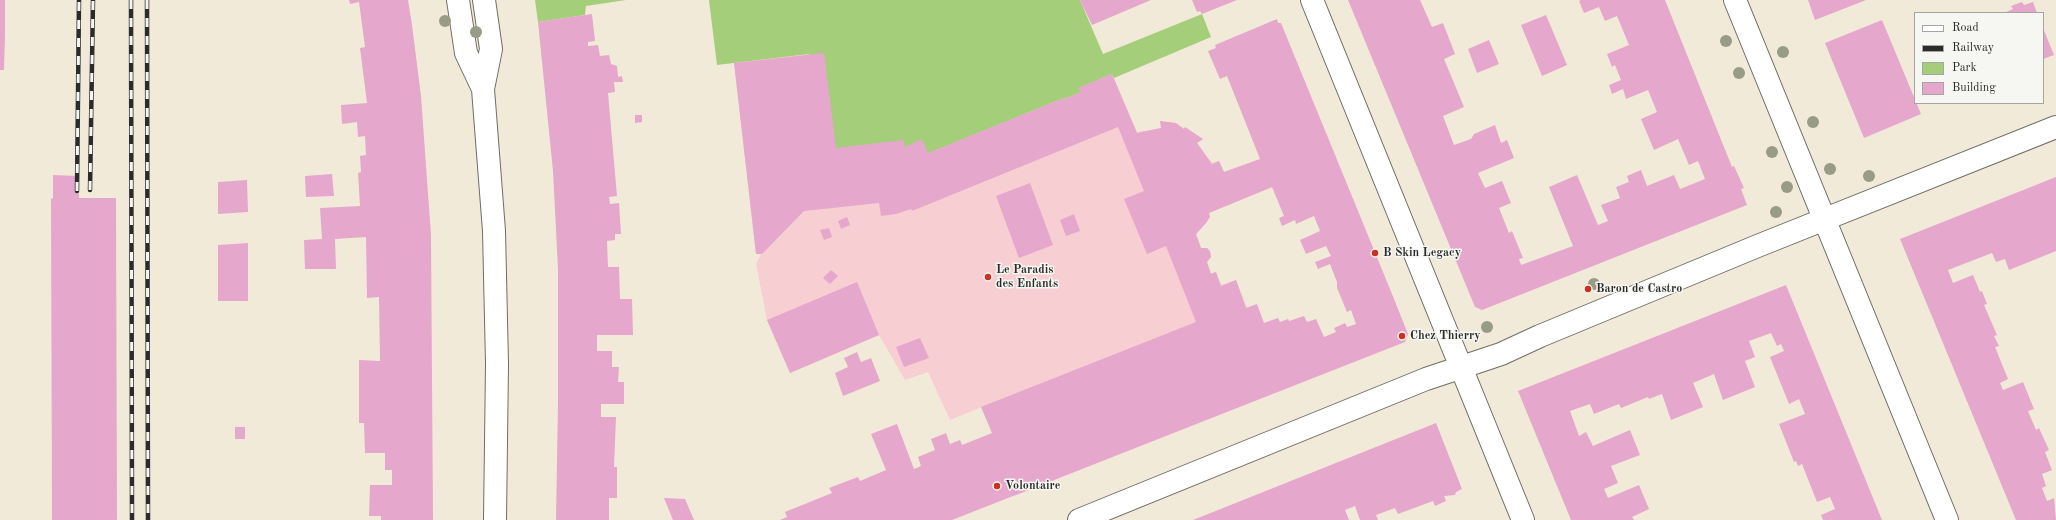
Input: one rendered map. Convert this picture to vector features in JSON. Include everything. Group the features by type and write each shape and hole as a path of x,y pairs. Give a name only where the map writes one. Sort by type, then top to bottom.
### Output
{"street":[{"path":"458,0 466,53 482,89"},
{"path":"484,0 491,49 482,89 494,230 497,364 495,520"},
{"path":"1312,0 1460,368 1523,520"},
{"path":"1735,0 1948,520"},
{"path":"1079,520 1426,379 1501,354 1540,336 1825,219 2056,127"}],"shaded area":[{"name":"Le Paradis des Enfants","path":"809,54 897,166 1064,98 1065,99 1080,92 1078,88 1112,74 1137,132 1161,128 1160,121 1176,123 1184,129 1185,127 1203,139 1197,143 1212,163 1219,161 1224,172 1326,132 1337,161 1209,213 1210,217 1196,234 1201,248 1207,248 1210,251 1211,257 1207,262 1211,273 1216,272 1221,285 1236,280 1281,390 1015,496 982,407 950,420 928,372 905,380 879,335 790,373 767,320 756,264 761,254 756,254 734,63"}],"green space":[{"path":"535,0 626,0 586,6 585,15 538,22"},
{"path":"709,0 1080,0 1103,54 1202,14 1211,37 1114,78 1112,74 1079,88 1081,92 1065,99 1064,98 897,166 820,165 809,54 717,65"}],"building":[{"path":"0,0 5,0 4,70 0,70"},
{"path":"349,0 408,0 421,96 431,235 433,520 381,520 381,516 369,516 370,485 392,485 392,470 385,470 385,453 365,453 364,423 359,423 359,360 380,361 379,297 367,298 366,237 335,239 336,269 305,269 304,240 322,239 320,208 360,206 358,173 361,172 360,156 366,155 365,136 358,137 357,122 342,124 341,105 367,103 360,48 365,47 359,2 350,4"},
{"path":"1080,0 1151,0 1092,25"},
{"path":"1192,0 1237,0 1202,14 1200,11 1197,12"},
{"path":"1348,0 1420,0 1432,27 1443,23 1455,54 1444,59 1464,107 1443,116 1454,145 1471,139 1474,134 1495,125 1501,143 1507,140 1514,158 1478,173 1485,188 1502,181 1511,203 1499,208 1509,233 1512,231 1523,258 1519,259 1521,265 1573,246 1549,187 1577,175 1598,225 1608,221 1601,205 1620,198 1616,187 1629,182 1627,176 1641,170 1647,186 1674,175 1680,189 1705,179 1698,161 1689,165 1678,139 1654,150 1641,119 1657,112 1648,90 1626,99 1623,89 1612,94 1609,85 1621,80 1615,65 1612,67 1607,54 1629,45 1617,16 1605,21 1599,7 1584,13 1579,1 1581,0 1665,0 1732,167 1734,166 1744,188 1741,189 1747,205 1482,310 1475,307"},
{"path":"1808,0 1866,0 1815,20"},
{"path":"2022,2 2024,5 2033,2 2037,12 2006,12 2013,9 2011,6"},
{"path":"592,14 595,41 588,42 588,46 598,45 600,56 609,55 611,64 617,66 618,77 622,76 623,82 614,82 615,92 608,93 617,196 609,197 610,204 619,203 621,234 615,234 615,240 607,241 608,267 619,267 620,299 632,299 633,335 597,335 597,351 612,351 612,367 619,367 618,382 624,382 624,404 601,404 601,417 616,417 614,467 617,467 617,498 609,498 609,520 556,520 558,269 553,171 538,22"},
{"path":"1546,15 1567,65 1542,76 1521,25"},
{"path":"1277,19 1278,23 1281,23 1408,334 1405,342 952,520 780,520 787,517 785,512 832,493 829,488 858,477 860,481 886,470 871,434 897,424 914,469 921,466 918,457 935,450 931,439 946,433 950,444 960,440 962,445 992,433 981,407 1196,322 1166,246 1147,254 1124,199 1144,191 1118,127 912,211 911,209 896,214 881,216 879,203 804,211 762,254 756,254 734,63 824,53 836,148 903,140 905,147 922,139 928,153 1064,98 1065,99 1081,92 1078,88 1112,74 1137,133 1161,128 1160,121 1176,123 1184,129 1185,127 1203,139 1197,143 1212,164 1219,161 1224,172 1260,159 1227,76 1220,79 1208,51 1216,48 1215,45","holes":["1272,187 1284,216 1279,218 1282,226 1295,220 1296,224 1314,216 1320,231 1300,240 1306,254 1326,246 1331,256 1315,262 1318,269 1330,264 1337,282 1337,288 1347,312 1351,310 1356,324 1347,327 1345,323 1334,328 1336,332 1324,337 1316,319 1307,322 1304,316 1289,321 1288,319 1280,322 1278,318 1264,323 1257,304 1246,308 1236,280 1221,286 1216,272 1211,274 1207,262 1211,257 1210,251 1207,248 1201,248 1196,234 1210,217 1209,213"]},
{"path":"1882,20 1914,97 1914,104 1917,104 1921,114 1864,138 1825,43"},
{"path":"2044,30 2054,55 2044,59"},
{"path":"1489,40 1499,64 1477,73 1468,49"},
{"path":"635,115 642,115 642,122 635,123"},
{"path":"332,174 334,196 306,197 305,176"},
{"path":"53,175 78,176 79,198 116,198 117,520 52,520 51,199 53,198"},
{"path":"2056,177 2056,251 2009,270 2005,259 1996,262 1992,253 1948,270 1953,283 1973,275 1980,292 1982,291 1987,304 1984,305 1997,335 1994,336 1999,346 1995,347 2008,379 2000,383 2003,390 2023,382 2034,409 2028,411 2036,430 2039,428 2049,450 2045,452 2052,470 2042,474 2046,486 2042,488 2047,501 2054,498 2056,520 2016,520 1900,239"},
{"path":"247,180 248,212 218,214 218,182"},
{"path":"1030,183 1053,245 1019,258 996,196"},
{"path":"1074,214 1080,231 1066,236 1060,220"},
{"path":"847,217 850,225 841,229 838,221"},
{"path":"829,228 832,237 824,240 820,230"},
{"path":"248,243 248,301 218,301 218,245"},
{"path":"831,270 838,276 830,284 823,278"},
{"path":"857,282 879,335 790,373 767,320"},
{"path":"1786,285 1882,520 1823,520 1821,515 1835,509 1830,497 1817,502 1802,464 1798,466 1796,461 1794,462 1779,424 1805,414 1799,399 1789,404 1770,357 1784,351 1781,344 1777,346 1771,333 1749,341 1755,357 1745,361 1755,387 1723,400 1714,374 1693,383 1703,407 1671,420 1662,394 1649,399 1648,397 1621,408 1619,404 1594,414 1590,404 1570,411 1579,436 1586,432 1593,446 1630,430 1640,455 1611,466 1618,483 1604,489 1608,498 1639,485 1649,509 1632,517 1634,520 1571,520 1518,391"},
{"path":"920,338 929,358 904,367 896,347"},
{"path":"857,352 861,362 871,358 880,381 843,396 835,373 848,367 844,358"},
{"path":"1436,423 1462,489 1456,492 1455,495 1444,496 1446,501 1435,506 1433,501 1398,514 1395,508 1376,515 1378,520 1360,520 1355,506 1345,510 1349,520 1193,520"},
{"path":"235,427 245,427 245,439 235,439"},
{"path":"664,498 685,499 694,520 673,520"}],"railway":[{"path":"77,191 79,0"},
{"path":"90,190 93,0"},
{"path":"131,0 132,520"},
{"path":"147,0 148,520"}],"place":[{"name":"B Skin Legacy","path":"1375,253"},
{"name":"Le Paradis des Enfants","path":"988,277"},
{"name":"Baron de Castro","path":"1588,289"},
{"name":"Chez Thierry","path":"1402,336"},
{"name":"Volontaire","path":"997,486"}]}
